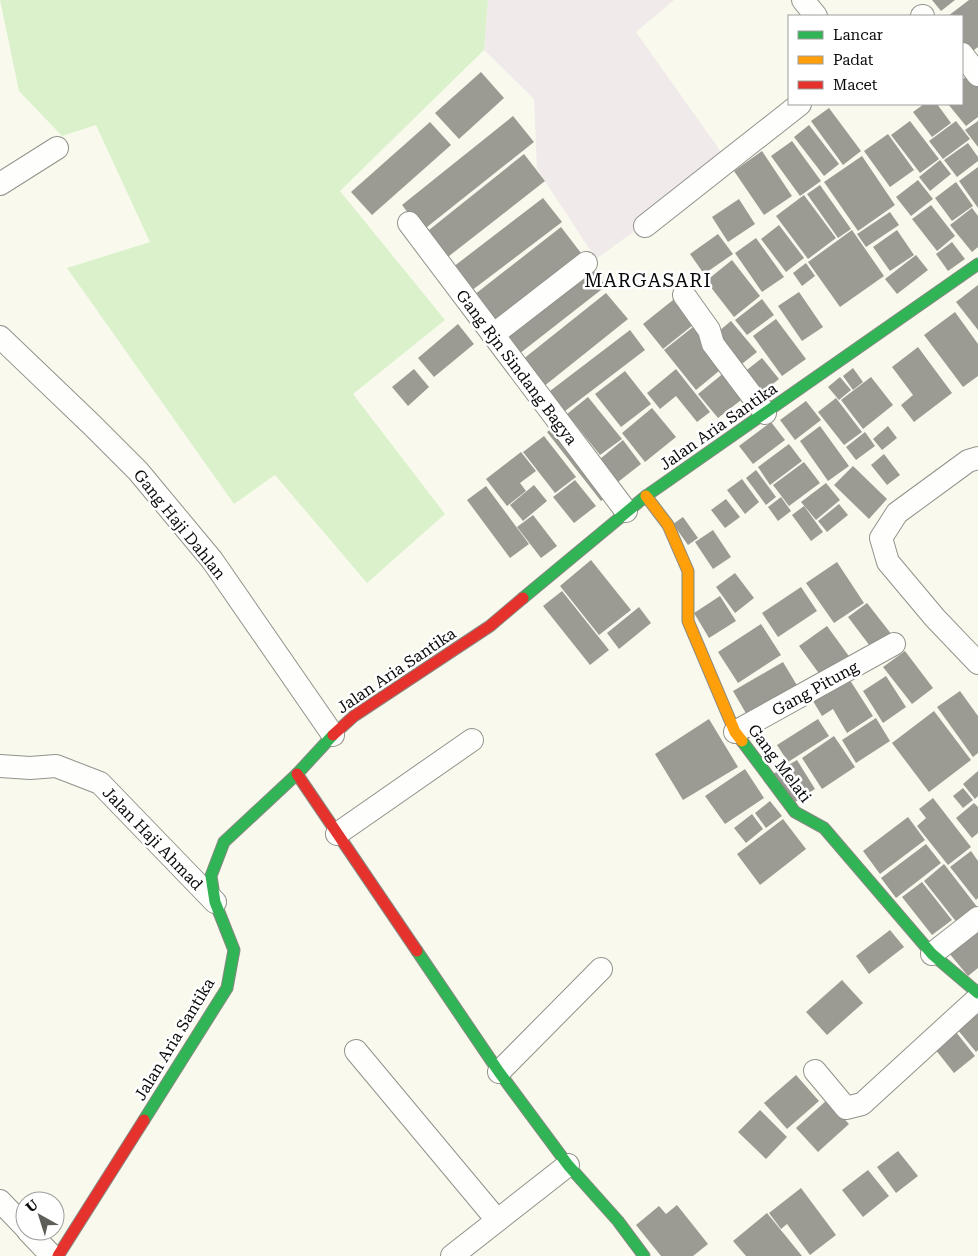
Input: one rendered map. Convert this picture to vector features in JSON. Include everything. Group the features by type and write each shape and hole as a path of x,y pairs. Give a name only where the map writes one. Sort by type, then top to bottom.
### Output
{"street":[{"path":"803,0 815,15"},
{"path":"963,55 978,76"},
{"path":"645,226 799,105"},
{"path":"0,184 57,148"},
{"name":"Gang Rjn Sindang Bagya","path":"409,223 626,511"},
{"path":"493,335 586,263"},
{"name":"Jalan Aria Santika","path":"58,1256 227,988 234,950 215,902 210,876 224,842 298,774 333,735 354,716 490,626 646,496 978,264"},
{"path":"684,295 708,330 713,344 765,413"},
{"name":"Gang Haji Dahlan","path":"0,338 138,471 217,566 333,735"},
{"path":"978,458 968,461 897,513 881,538 888,562 935,618 978,663"},
{"name":"Gang Melati","path":"646,496 668,525 688,571 688,621 735,732 794,812 799,816 818,822 932,954 978,993"},
{"name":"Gang Pitung","path":"735,732 894,644"},
{"path":"337,834 472,740"},
{"name":"Jalan Haji Ahmad","path":"0,766 30,768 56,766 100,783 215,902"},
{"path":"298,774 499,1072 568,1165 618,1221 644,1256"},
{"path":"932,954 978,918"},
{"path":"499,1072 601,969"},
{"path":"815,1071 846,1108 862,1104 978,998"},
{"path":"356,1051 497,1220"},
{"path":"452,1256 568,1165"},
{"path":"0,1201 15,1217"},
{"path":"38,1241 52,1256"}],"shaded area":[{"path":"488,0 674,0 636,32 729,163 596,259 537,169 534,99 484,50"}],"green space":[{"path":"0,0 488,0 484,50 340,191 445,320 353,394 445,514 367,583 275,475 234,504 67,268 150,242 96,125 62,136 19,91"}],"building":[{"path":"932,0 955,0 941,11"},
{"path":"969,0 978,0 978,47 970,53 963,43 963,15 949,15"},
{"path":"481,72 504,98 459,139 435,113"},
{"path":"969,74 978,86 978,117 966,126 949,105 963,105 963,79"},
{"path":"923,105 938,105 951,123 932,137 913,112"},
{"path":"829,108 861,151 843,165 811,121"},
{"path":"513,116 534,142 422,231 402,205"},
{"path":"910,121 939,159 920,173 891,135"},
{"path":"956,121 970,139 943,159 929,141"},
{"path":"978,121 978,147 965,130"},
{"path":"430,122 451,145 372,215 351,192"},
{"path":"809,125 839,164 824,176 794,137"},
{"path":"888,134 914,170 890,187 864,151"},
{"path":"792,141 821,181 800,196 771,156"},
{"path":"968,143 978,157 978,161 957,177 944,160"},
{"path":"762,151 792,196 764,215 734,171"},
{"path":"524,154 545,181 444,260 424,234"},
{"path":"862,156 895,205 858,231 824,182"},
{"path":"940,160 951,174 930,191 919,177"},
{"path":"978,167 978,208 959,181"},
{"path":"918,180 933,199 911,216 896,197"},
{"path":"956,182 973,206 952,221 935,198"},
{"path":"820,185 851,229 838,238 807,194"},
{"path":"804,195 836,238 808,259 776,216"},
{"path":"543,198 562,222 471,291 453,267"},
{"path":"739,199 755,224 728,242 712,217"},
{"path":"931,205 955,236 937,251 912,219"},
{"path":"972,208 978,216 978,247 972,252 950,225"},
{"path":"890,212 899,225 866,247 857,234"},
{"path":"779,225 804,258 786,272 761,239"},
{"path":"561,227 581,253 495,322 474,295"},
{"path":"852,230 884,276 840,307 808,262"},
{"path":"897,230 914,255 890,271 873,247"},
{"path":"718,234 733,254 704,274 690,254"},
{"path":"756,238 784,277 762,292 735,253"},
{"path":"952,242 965,259 948,271 936,254"},
{"path":"916,255 928,270 897,294 885,279"},
{"path":"732,260 760,296 734,317 706,281"},
{"path":"587,262 606,286 519,354 501,330"},
{"path":"806,263 815,276 802,286 793,273"},
{"path":"978,285 978,330 956,302"},
{"path":"799,292 823,327 802,341 778,306"},
{"path":"606,293 628,319 543,387 522,360"},
{"path":"762,299 774,315 747,335 735,320"},
{"path":"673,300 693,325 663,349 643,324"},
{"path":"955,312 978,344 978,376 963,387 924,335"},
{"path":"776,319 806,359 782,376 753,336"},
{"path":"731,321 757,352 738,367 713,336"},
{"path":"458,324 474,344 434,377 418,358"},
{"path":"693,327 725,366 696,390 664,350"},
{"path":"630,330 645,350 565,411 550,391"},
{"path":"918,347 952,393 914,422 901,405 913,395 892,367"},
{"path":"762,358 779,379 760,394 743,373"},
{"path":"853,368 863,382 853,390 843,376"},
{"path":"414,369 429,387 408,406 392,387"},
{"path":"676,369 710,412 697,422 676,396 660,409 647,393"},
{"path":"625,371 651,404 621,427 595,394"},
{"path":"725,372 745,397 718,418 698,394"},
{"path":"840,377 851,390 839,400 828,387"},
{"path":"871,377 893,405 863,429 841,400"},
{"path":"588,397 622,439 600,455 567,414"},
{"path":"836,398 862,432 844,445 818,412"},
{"path":"806,401 821,420 795,440 780,420"},
{"path":"652,408 676,437 645,462 622,433"},
{"path":"771,422 785,440 753,464 739,446"},
{"path":"557,425 611,494 601,501 547,432"},
{"path":"820,426 849,466 828,481 800,441"},
{"path":"888,426 897,438 882,450 873,439"},
{"path":"865,432 875,446 856,460 846,447"},
{"path":"544,436 576,477 555,493 523,452"},
{"path":"623,440 641,464 618,482 600,459"},
{"path":"789,444 802,461 770,485 758,467"},
{"path":"521,452 536,471 520,483 526,491 507,506 486,479"},
{"path":"884,454 900,475 887,485 871,465"},
{"path":"804,462 820,483 789,506 773,485"},
{"path":"853,466 887,499 869,519 834,485"},
{"path":"756,470 776,497 766,505 746,478"},
{"path":"742,479 759,502 745,514 727,490"},
{"path":"575,480 596,506 574,523 553,497"},
{"path":"826,483 840,500 816,520 801,502"},
{"path":"534,485 547,501 523,521 510,505"},
{"path":"486,486 529,544 510,558 467,500"},
{"path":"781,497 791,511 778,521 768,507"},
{"path":"726,499 740,517 725,528 711,510"},
{"path":"839,504 848,515 827,532 818,521"},
{"path":"804,506 823,532 811,541 792,515"},
{"path":"533,515 557,546 541,558 517,527"},
{"path":"683,517 698,538 688,545 673,524"},
{"path":"713,530 731,557 713,569 695,542"},
{"path":"591,560 631,610 599,635 560,586"},
{"path":"837,562 864,603 834,623 806,583"},
{"path":"735,573 754,598 735,613 716,587"},
{"path":"801,587 817,611 778,637 762,613"},
{"path":"562,591 609,650 590,665 543,606"},
{"path":"720,596 736,621 709,638 694,613"},
{"path":"867,603 892,635 873,650 848,617"},
{"path":"639,607 651,623 619,649 607,633"},
{"path":"761,624 781,655 738,683 718,652"},
{"path":"827,626 851,659 823,679 799,646"},
{"path":"905,651 933,688 912,704 883,667"},
{"path":"783,662 801,692 751,722 733,691"},
{"path":"846,674 873,716 847,733 833,709 822,716 810,696"},
{"path":"886,676 906,707 883,723 863,691"},
{"path":"960,691 978,716 978,753 973,757 937,707"},
{"path":"934,711 971,760 929,792 892,743"},
{"path":"876,718 890,741 856,763 842,740"},
{"path":"709,719 738,767 683,800 655,754"},
{"path":"818,719 829,736 788,762 777,745"},
{"path":"834,736 855,767 822,789 802,758"},
{"path":"797,760 815,789 792,804 773,774"},
{"path":"745,769 764,798 725,824 705,796"},
{"path":"978,771 978,796 975,799 963,784"},
{"path":"963,788 973,800 963,808 953,796"},
{"path":"933,798 971,847 948,865 917,826 926,818 919,809"},
{"path":"770,801 782,816 766,828 755,813"},
{"path":"974,803 978,807 978,833 972,838 956,818"},
{"path":"752,814 763,829 746,843 734,828"},
{"path":"908,817 925,840 880,874 863,851"},
{"path":"783,819 806,849 760,885 737,854"},
{"path":"926,844 941,863 896,898 881,878"},
{"path":"971,851 978,861 978,898 976,900 950,867"},
{"path":"944,864 978,908 958,924 924,881"},
{"path":"922,882 952,920 932,935 902,897"},
{"path":"978,926 978,968 968,976 944,947"},
{"path":"890,930 904,947 869,974 856,956"},
{"path":"842,980 863,1003 827,1035 806,1012"},
{"path":"978,1011 978,1050 976,1052 957,1029"},
{"path":"956,1032 975,1056 954,1073 935,1049"},
{"path":"796,1075 819,1101 787,1129 764,1103"},
{"path":"827,1100 849,1124 818,1152 796,1128"},
{"path":"760,1110 787,1137 766,1159 738,1132"},
{"path":"898,1151 918,1176 896,1193 877,1167"},
{"path":"868,1170 889,1196 863,1217 842,1190"},
{"path":"801,1188 836,1235 810,1255 787,1224 781,1229 769,1213"},
{"path":"677,1205 708,1244 693,1256 661,1256 636,1225 659,1206 666,1214"},
{"path":"767,1213 802,1256 746,1256 733,1241"}],"traffic: fast":[{"path":"523,598 646,496 978,264"},
{"path":"144,1120 227,988 234,950 215,902 211,876 224,842 297,774 333,735"},
{"path":"742,741 795,812 824,828 932,954 978,993"},
{"path":"417,951 499,1072 568,1165 618,1221 644,1256"}],"traffic: slow":[{"path":"646,496 668,525 688,571 688,621 735,732 742,741"}],"traffic: jam":[{"path":"333,735 354,716 490,626 523,598"},
{"path":"297,774 417,951"},
{"path":"58,1256 144,1120"}],"district":[{"name":"MARGASARI","path":"648,280"}]}
